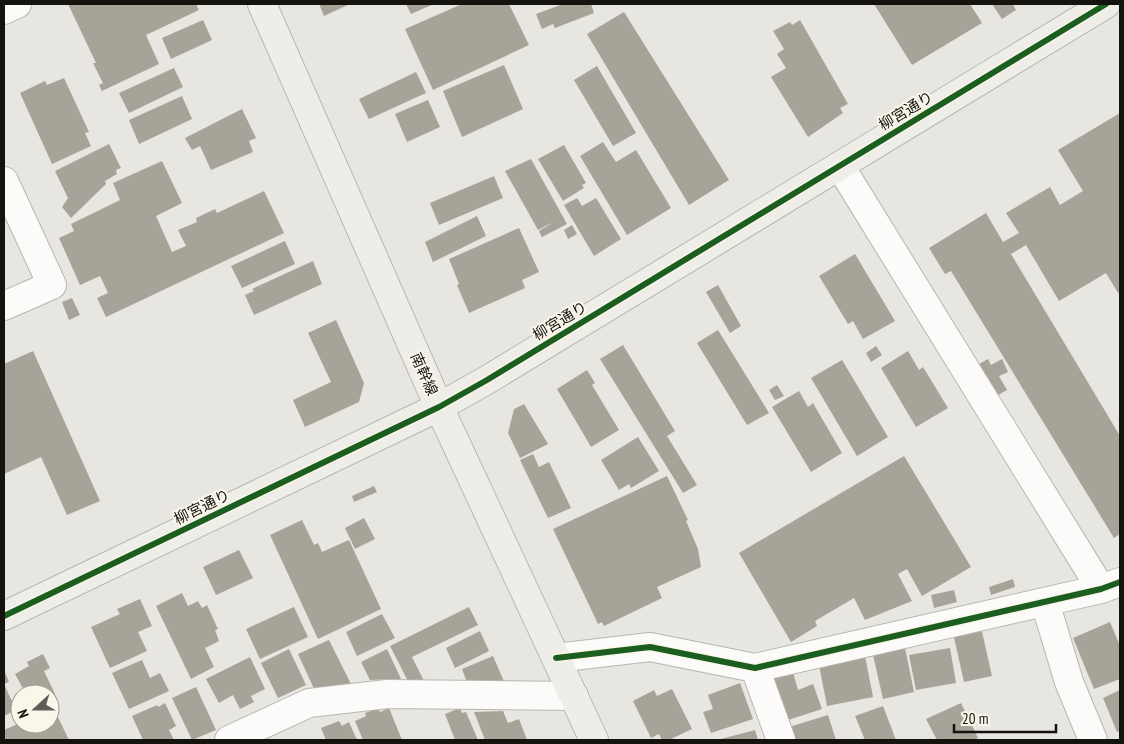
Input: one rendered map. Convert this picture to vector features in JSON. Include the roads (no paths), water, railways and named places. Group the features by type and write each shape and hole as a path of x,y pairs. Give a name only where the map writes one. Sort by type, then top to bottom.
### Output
{"street":[{"path":"4,10 17,4"},
{"name":"南幹線","path":"262,4 439,407 594,740"},
{"name":"柳宮通り","path":"4,616 439,407 495,375 1106,4"},
{"path":"556,658 650,647 755,668 1110,586 840,166"},
{"path":"4,181 52,284 4,306"},
{"path":"1045,602 1068,682 1093,740"},
{"path":"755,668 781,740"},
{"path":"230,740 309,703 387,694 574,696"}]}
